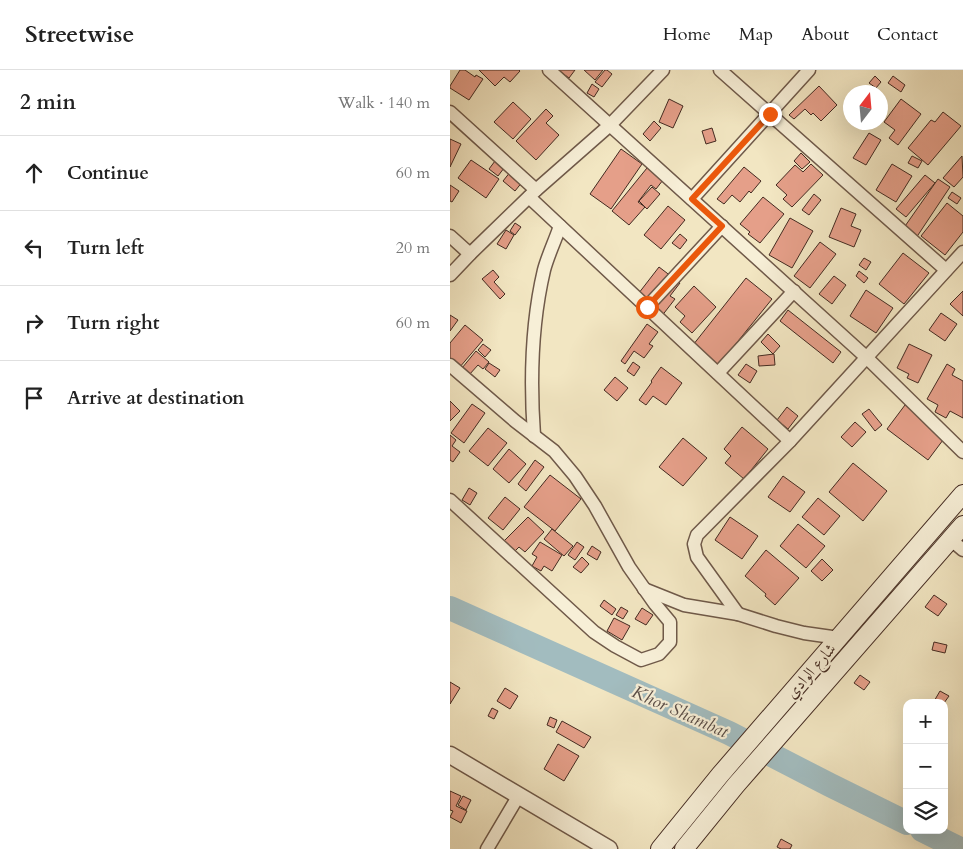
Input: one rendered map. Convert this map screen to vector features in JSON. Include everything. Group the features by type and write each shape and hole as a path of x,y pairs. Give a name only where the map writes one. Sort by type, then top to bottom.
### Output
{"main road":[{"name":"شارع الوادي","path":"660,849 720,775 963,494"},
{"name":"شارع الوادي","path":"684,849 785,729 956,544 963,525"}],"street":[{"path":"549,70 866,357 963,452"},
{"path":"450,275 533,194 610,125 663,70"},
{"path":"720,70 946,270"},
{"path":"692,199 809,70"},
{"path":"450,112 533,194 560,226 790,441"},
{"path":"534,436 532,346 545,268 560,226"},
{"path":"647,307 722,226"},
{"path":"450,236 470,254"},
{"path":"738,614 698,557 694,544 697,535 790,441 963,252"},
{"path":"718,374 794,291"},
{"path":"450,365 554,451 575,476 595,506 629,567 670,622 670,642 659,654 640,660 615,646 594,632 450,500"},
{"path":"644,589 684,605 738,614 804,633 840,638"},
{"path":"450,755 609,849"},
{"path":"487,849 519,795"}],"building":[{"path":"460,70 465,70 475,77 476,75 483,79 469,100 450,88"},
{"path":"479,70 520,71 510,82 504,77 495,86"},
{"path":"558,70 575,70 569,78"},
{"path":"584,70 603,70 595,80"},
{"path":"605,70 612,74 602,87 595,82"},
{"path":"875,76 881,82 878,85 869,83"},
{"path":"893,76 905,85 901,92 888,83"},
{"path":"592,84 599,89 594,97 587,93"},
{"path":"819,86 837,105 821,121 813,113 811,115 805,109 794,119 789,115"},
{"path":"669,99 683,106 673,128 659,122"},
{"path":"901,99 921,114 898,145 889,138 895,130 888,125 888,117"},
{"path":"513,102 531,119 513,139 494,122"},
{"path":"546,109 553,116 546,123 559,135 536,160 516,141"},
{"path":"943,112 961,126 928,165 908,148 931,120 935,122"},
{"path":"654,121 661,128 650,141 643,134"},
{"path":"712,128 716,141 706,144 702,131"},
{"path":"869,133 881,140 866,165 853,158"},
{"path":"450,139 461,144 450,167"},
{"path":"621,149 642,164 611,209 590,194"},
{"path":"801,153 810,162 802,169 794,161"},
{"path":"912,156 922,161 918,168 908,163"},
{"path":"962,156 963,177 954,187 943,178"},
{"path":"471,160 499,179 486,198 458,178"},
{"path":"495,161 504,168 498,176 489,169"},
{"path":"811,164 823,175 792,207 783,199 787,195 776,185 795,165 803,172"},
{"path":"892,164 912,176 896,202 876,190"},
{"path":"744,167 761,181 740,202 732,195 724,204 717,199"},
{"path":"647,168 663,180 656,189 651,185 638,202 645,207 629,225 612,211"},
{"path":"511,171 523,181 515,191 503,181"},
{"path":"925,175 935,183 906,217 896,209"},
{"path":"938,179 950,187 916,238 903,229"},
{"path":"450,185 459,191 452,202 450,201"},
{"path":"652,187 660,194 647,209 639,201"},
{"path":"952,192 961,198 957,204 948,198"},
{"path":"814,194 821,200 809,215 802,210"},
{"path":"763,197 784,214 760,243 748,234 750,232 740,224"},
{"path":"947,203 963,216 963,232 945,255 921,236"},
{"path":"668,206 685,220 661,249 644,235"},
{"path":"841,208 856,214 851,226 861,230 854,247 829,237"},
{"path":"790,218 813,231 792,268 769,255"},
{"path":"515,223 521,227 515,235 510,231"},
{"path":"506,230 514,235 506,249 497,244"},
{"path":"680,234 687,240 680,249 672,243"},
{"path":"820,242 836,254 810,288 794,276"},
{"path":"903,253 929,273 904,304 879,284"},
{"path":"864,258 871,262 866,270 859,265"},
{"path":"659,267 680,283 670,296 675,299 661,317 635,298"},
{"path":"493,270 499,277 494,282 505,294 500,299 482,279"},
{"path":"859,271 868,278 864,283 856,276"},
{"path":"834,276 846,285 832,304 819,294"},
{"path":"746,278 772,299 718,366 693,345"},
{"path":"694,286 716,307 692,333 680,322 685,316 675,307"},
{"path":"866,290 893,308 876,333 850,316"},
{"path":"963,291 963,316 950,304"},
{"path":"788,310 841,352 833,363 780,321"},
{"path":"941,313 957,324 945,341 929,330"},
{"path":"450,315 458,320 450,331"},
{"path":"647,324 658,332 649,344 653,346 644,358 634,351 625,364 621,361"},
{"path":"465,325 483,340 459,368 450,361 450,343"},
{"path":"768,334 780,346 773,354 761,342"},
{"path":"483,344 491,350 485,357 478,350"},
{"path":"909,344 932,355 918,383 907,378 909,374 897,368"},
{"path":"476,351 489,362 483,369 478,365 469,375 462,368"},
{"path":"774,354 775,365 759,366 758,356"},
{"path":"633,362 640,367 634,376 627,371"},
{"path":"489,363 500,370 495,377 485,369"},
{"path":"746,364 757,371 750,383 738,375"},
{"path":"947,364 955,369 952,375 963,381 963,418 950,411 946,418 935,412 938,405 927,399"},
{"path":"661,367 682,383 666,405 653,396 646,405 639,400"},
{"path":"615,377 628,388 617,401 604,390"},
{"path":"450,401 460,411 450,421"},
{"path":"472,404 485,413 464,443 451,433"},
{"path":"905,405 946,436 928,460 887,429"},
{"path":"787,407 798,416 788,429 777,420"},
{"path":"869,409 882,425 875,431 862,414"},
{"path":"855,422 866,432 852,447 841,437"},
{"path":"742,427 768,449 744,479 725,463 731,456 724,449"},
{"path":"488,428 507,443 488,466 469,451"},
{"path":"450,435 456,440 452,446 460,452 453,462 450,460"},
{"path":"683,438 707,458 683,486 659,467"},
{"path":"509,449 526,464 509,483 493,469"},
{"path":"535,460 544,467 526,491 518,484"},
{"path":"853,463 887,491 863,521 829,492"},
{"path":"550,475 581,499 555,531 524,507"},
{"path":"783,476 805,492 790,512 768,497"},
{"path":"469,488 477,493 470,505 462,500"},
{"path":"505,497 520,509 503,530 488,518"},
{"path":"818,498 840,516 824,535 802,517"},
{"path":"528,517 544,532 525,552 519,547 514,552 503,542"},
{"path":"730,517 758,536 742,559 715,540"},
{"path":"798,524 825,546 806,568 780,546"},
{"path":"552,529 573,546 564,556 544,539"},
{"path":"540,542 562,555 552,571 544,566 541,571 532,566 537,557 532,554"},
{"path":"577,542 584,547 575,560 568,555"},
{"path":"592,546 601,552 597,560 587,554"},
{"path":"766,550 799,578 775,605 765,596 766,594 745,576"},
{"path":"582,557 589,564 581,573 573,567"},
{"path":"822,559 833,570 822,581 811,571"},
{"path":"934,595 947,604 938,616 925,607"},
{"path":"604,600 616,609 612,615 600,606"},
{"path":"621,607 628,611 623,619 616,615"},
{"path":"642,608 653,615 646,625 635,619"},
{"path":"614,618 630,626 622,640 607,631"},
{"path":"934,642 947,645 945,653 932,650"},
{"path":"860,675 870,682 864,690 854,683"},
{"path":"450,682 460,688 450,704"},
{"path":"505,688 518,696 510,709 497,701"},
{"path":"940,691 949,696 947,699 935,699"},
{"path":"492,708 498,711 494,719 488,716"},
{"path":"550,717 557,720 554,728 547,725"},
{"path":"562,721 591,737 584,748 556,732"},
{"path":"558,744 579,756 564,781 544,769"},
{"path":"450,791 461,796 456,806 467,811 461,823 450,817 453,811 450,810"},
{"path":"463,796 471,800 466,810 458,805"},
{"path":"781,839 792,845 790,849 777,847"}],"waterway":[{"name":"Khor Shambat","path":"450,608 729,733 903,821"},
{"name":"Khor Shambat","path":"930,834 960,849"}],"route":[{"path":"647,307 722,226 692,199 770,114"}]}
